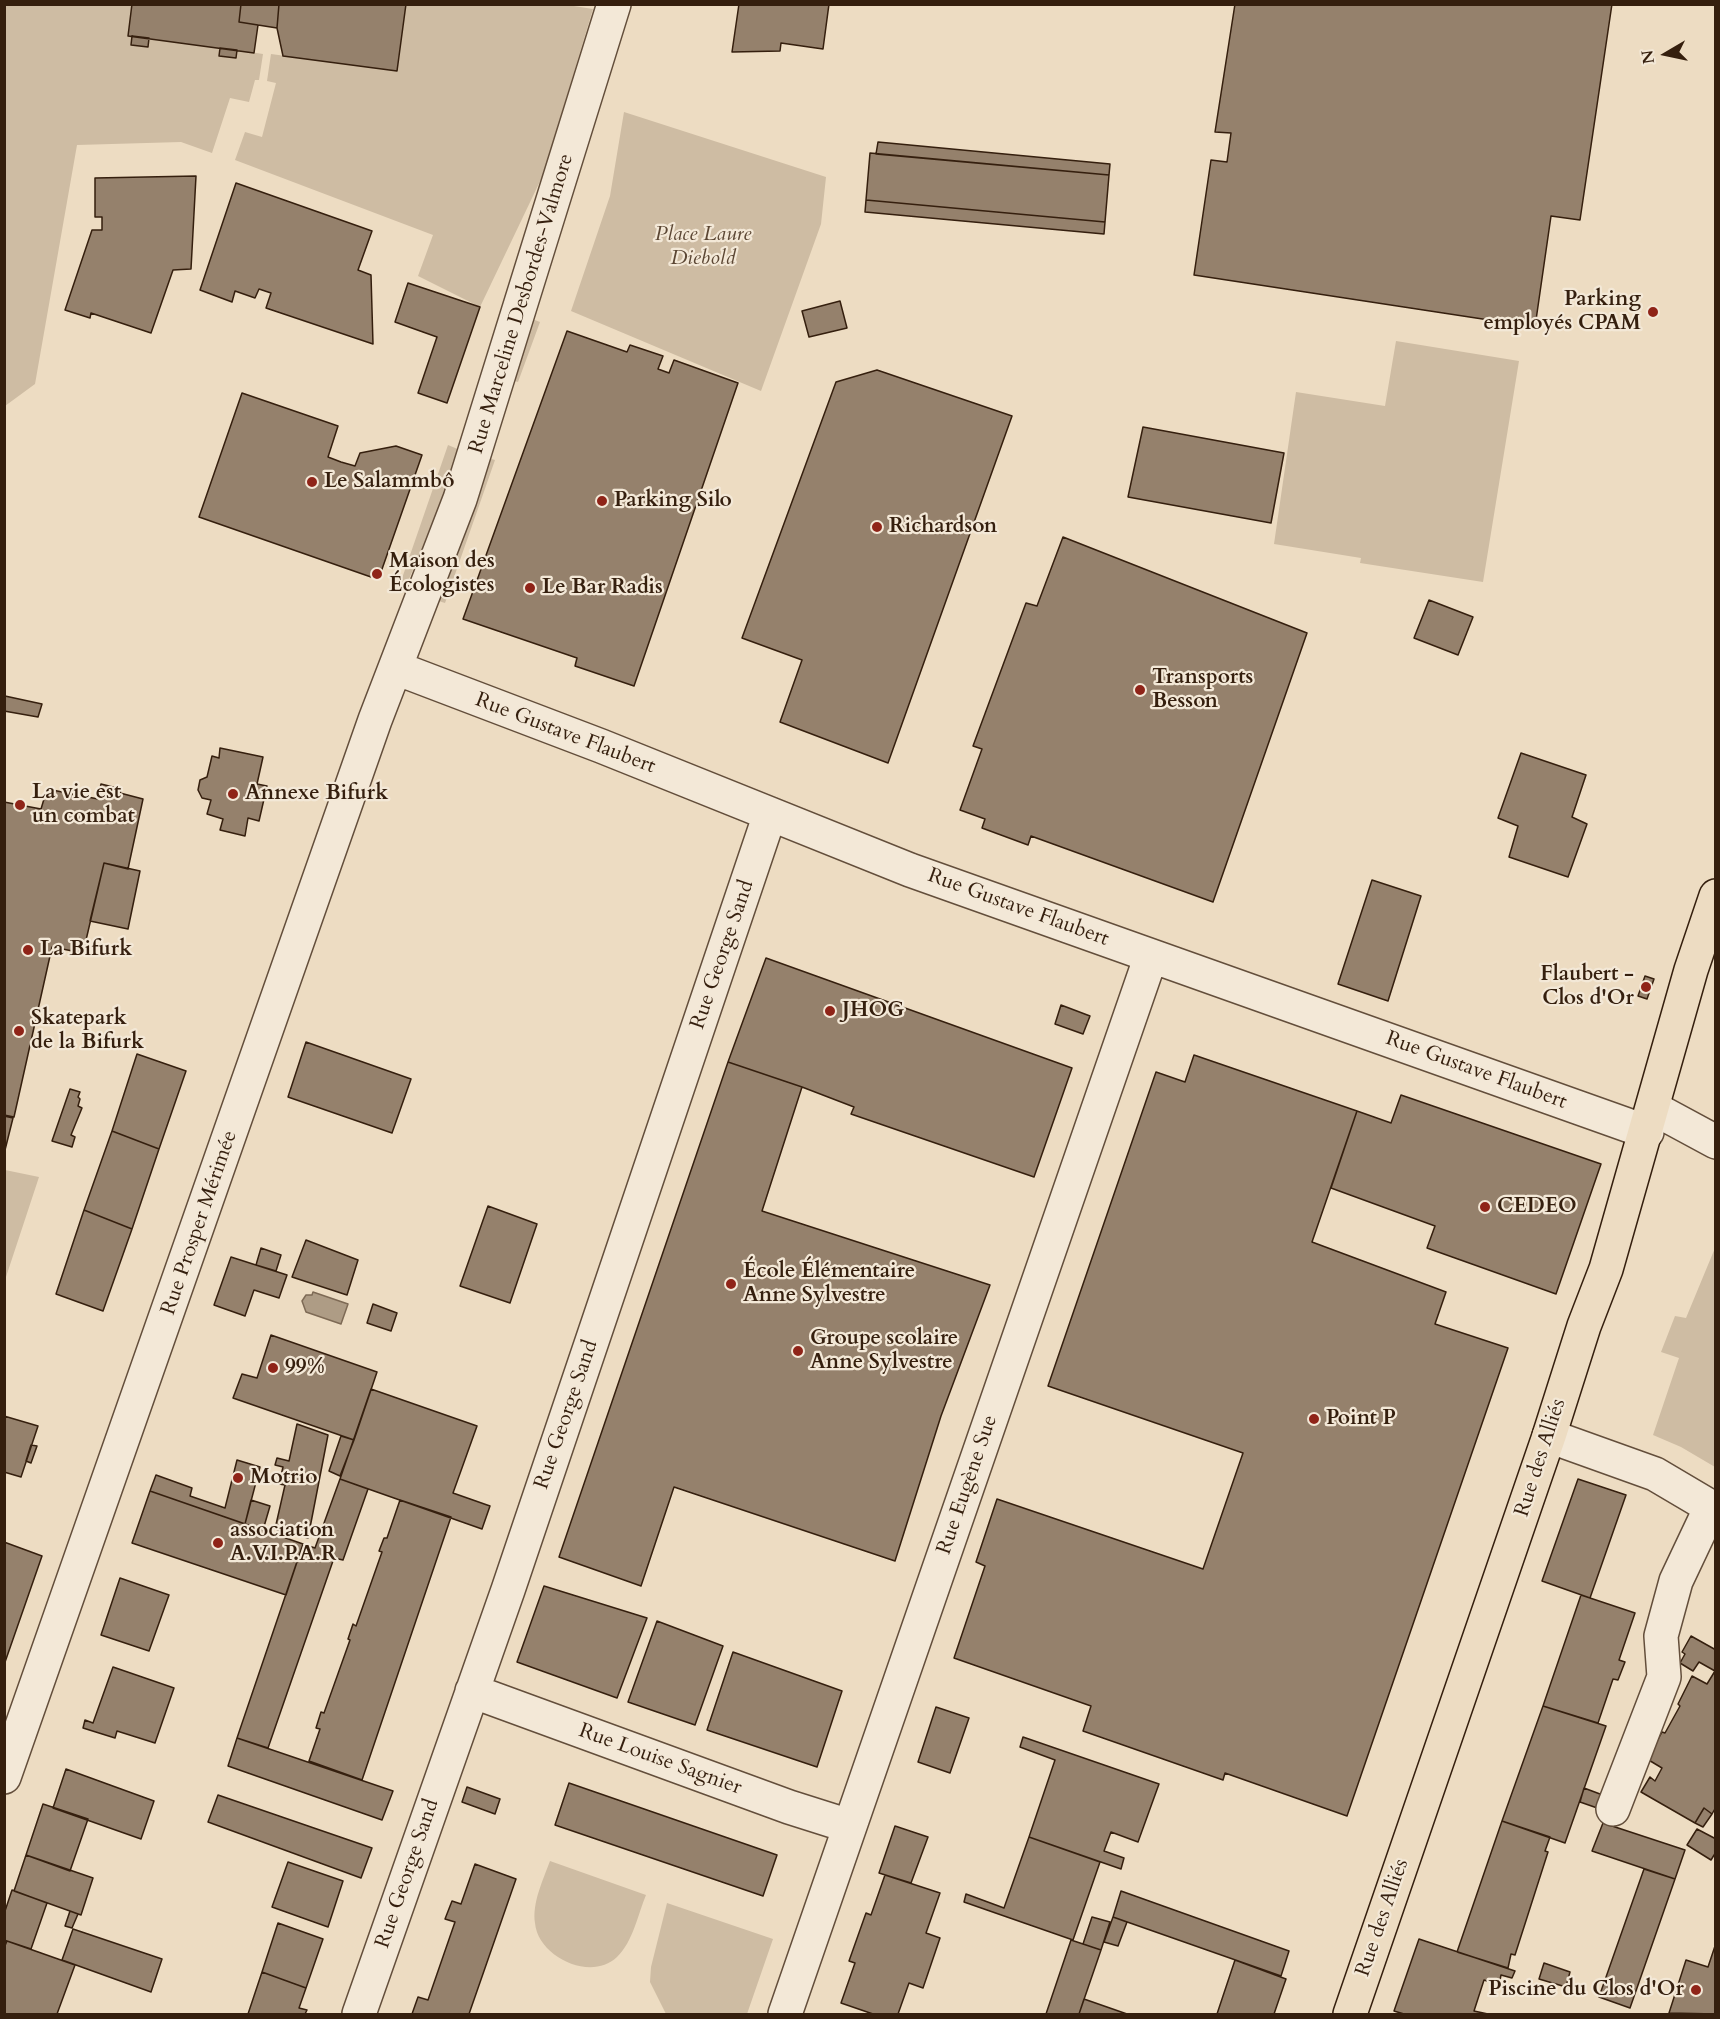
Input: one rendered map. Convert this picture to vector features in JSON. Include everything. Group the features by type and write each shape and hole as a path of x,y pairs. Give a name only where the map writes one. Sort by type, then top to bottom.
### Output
{"main road":[{"name":"Rue des Alliés","path":"1350,2014 1549,1436 1584,1326 1606,1269 1691,970 1716,896"}],"street":[{"name":"Rue Marceline Desbordes-Valmore","path":"396,668 480,440 614,4"},
{"name":"Rue Gustave Flaubert","path":"396,668 601,746 910,870 1151,956 1716,1142"},
{"name":"Rue Prosper Mérimée","path":"4,1777 375,720 396,668"},
{"name":"Rue George Sand","path":"359,2014 472,1691 771,814"},
{"name":"Rue Eugène Sue","path":"785,2014 1151,956"},
{"path":"1549,1436 1655,1474 1713,1509 1676,1581 1661,1636 1664,1677 1613,1809"},
{"name":"Rue Louise Sagnier","path":"472,1691 789,1807 849,1826"}],"green space":[{"path":"561,4 593,9 543,175 480,307 418,276 433,235 235,160 245,132 262,137 276,83 267,81 271,54 397,71 406,5"},
{"path":"5,5 132,5 131,45 147,47 149,38 220,48 219,56 235,58 237,50 263,54 259,80 255,80 249,102 230,98 212,153 181,142 77,145 35,384 5,406"},
{"name":"Place Laure Diebold","path":"624,112 826,177 821,224 761,391 571,311 610,196"},
{"path":"532,319 540,322 518,382 511,380"},
{"path":"1396,341 1519,361 1483,582 1360,563 1361,558 1274,544 1296,392 1385,406"},
{"path":"448,445 460,450 447,492 405,588 399,587"},
{"path":"485,457 495,460 445,603 429,598"},
{"path":"4,1170 39,1177 5,1280"},
{"path":"1715,1248 1716,1467 1681,1447 1653,1435 1679,1358 1661,1352 1675,1316 1686,1318"},
{"path":"550,1861 646,1895 635,1927 623,1951 606,1964 594,1967 567,1962 545,1946 538,1935 535,1908"},
{"path":"667,1903 773,1939 747,2014 666,2014 650,1982 651,1967"}],"shaded area":[{"path":"313,1292 348,1304 341,1324 306,1312 302,1301 306,1295 312,1295"}],"building":[{"path":"132,4 241,4 239,22 258,25 254,53 128,36"},
{"path":"241,4 279,4 277,28 239,22"},
{"path":"279,4 406,4 397,71 283,56 277,28"},
{"path":"739,4 829,4 823,49 781,43 780,51 732,52"},
{"path":"1235,4 1612,4 1580,220 1551,216 1535,327 1194,275 1211,160 1227,162 1231,133 1215,132"},
{"path":"132,36 149,38 148,47 131,45"},
{"path":"220,48 237,50 236,58 219,56"},
{"path":"878,142 1110,164 1109,175 876,154"},
{"path":"870,153 1109,175 1105,222 866,200"},
{"path":"196,176 191,269 173,270 151,333 91,313 90,318 65,310 92,230 102,230 102,217 95,217 95,178"},
{"path":"236,183 372,231 358,270 371,275 373,344 266,308 271,293 259,289 255,298 235,291 232,302 200,290"},
{"path":"866,200 1105,222 1104,234 865,212"},
{"path":"408,283 480,307 447,403 418,393 437,337 395,322"},
{"path":"840,301 847,328 809,337 802,311"},
{"name":"Parking Silo","path":"567,331 627,352 630,345 663,356 658,369 669,373 674,360 738,383 634,686 575,666 577,658 463,619"},
{"name":"Richardson","path":"877,370 1012,416 888,763 780,722 802,660 742,638 836,382"},
{"name":"Le Salammbô","path":"242,393 338,426 328,457 341,462 355,466 360,453 396,446 422,455 381,572 371,577 199,517"},
{"path":"1143,427 1284,453 1271,523 1128,497"},
{"name":"Transports Besson","path":"1063,537 1307,633 1213,902 1031,836 1028,845 982,828 985,819 960,810 982,749 973,746 1026,603 1037,606"},
{"path":"1429,600 1473,617 1458,655 1414,638"},
{"path":"5,696 42,704 38,717 4,711"},
{"name":"Annexe Bifurk","path":"220,748 263,757 257,784 267,786 259,821 248,818 245,836 220,830 223,819 207,814 211,800 202,798 198,790 200,780 207,777 212,756 219,758"},
{"path":"1521,753 1586,775 1572,817 1587,824 1568,877 1509,857 1518,826 1498,818"},
{"name":"La Bifurk","path":"101,784 121,789 120,793 143,799 128,869 104,863 83,953 52,947 14,1117 4,1115 4,802 41,809 47,789 98,799"},
{"path":"104,863 140,871 128,929 90,921"},
{"path":"1372,880 1421,896 1388,1001 1338,984"},
{"path":"766,958 1072,1068 1034,1177 851,1114 854,1107 728,1062"},
{"name":"Flaubert - Clos d'Or","path":"1645,976 1654,979 1647,999 1638,996"},
{"path":"1061,1005 1090,1016 1083,1034 1055,1024"},
{"path":"306,1042 411,1079 392,1133 288,1097"},
{"path":"137,1054 186,1071 159,1149 112,1131"},
{"name":"Point P","path":"1194,1055 1357,1111 1312,1242 1446,1292 1435,1324 1508,1348 1347,1816 1225,1773 1223,1780 1083,1731 1091,1706 954,1658 985,1566 976,1562 997,1499 1203,1569 1243,1453 1048,1386 1156,1072 1185,1082"},
{"name":"Groupe scolaire Anne Sylvestre","path":"728,1062 802,1087 762,1211 990,1285 941,1416 895,1561 674,1487 641,1586 559,1557"},
{"path":"70,1089 80,1092 78,1106 82,1108 71,1135 75,1137 72,1147 52,1141"},
{"name":"CEDEO","path":"1401,1095 1601,1164 1556,1294 1427,1248 1435,1226 1331,1188 1357,1111 1391,1123"},
{"path":"4,1116 13,1118 5,1150 4,1150"},
{"path":"112,1131 159,1149 132,1229 84,1210"},
{"path":"488,1206 537,1224 510,1303 460,1286"},
{"path":"84,1210 132,1229 103,1311 56,1294"},
{"path":"306,1240 358,1260 347,1295 292,1277"},
{"path":"261,1248 281,1255 276,1271 256,1265"},
{"path":"231,1257 287,1275 279,1298 254,1290 245,1316 214,1305"},
{"path":"373,1304 397,1313 391,1331 367,1323"},
{"path":"271,1335 377,1372 354,1440 233,1398 242,1374 257,1378"},
{"path":"371,1389 477,1426 453,1493 490,1506 482,1529 340,1479"},
{"path":"4,1416 38,1426 21,1477 4,1472"},
{"path":"297,1424 328,1435 308,1538 275,1529 285,1485 279,1484 283,1467 275,1465 277,1458 289,1461"},
{"path":"341,1436 354,1440 340,1476 329,1471"},
{"path":"31,1445 37,1446 31,1463 26,1461"},
{"path":"237,1460 260,1467 245,1524 150,1491 156,1475 192,1488 190,1496 225,1508"},
{"path":"340,1479 368,1489 343,1560 334,1558 268,1748 237,1738 303,1544 315,1548"},
{"path":"1578,1479 1626,1495 1590,1598 1542,1581"},
{"name":"association A.V.I.P.A.R","path":"150,1491 303,1544 286,1595 132,1543"},
{"path":"251,1500 270,1506 263,1530 245,1524"},
{"path":"400,1500 451,1517 362,1780 309,1761 320,1729 316,1728 321,1712 324,1713 350,1640 348,1639 353,1624 356,1626 382,1552 379,1551 384,1538 387,1538"},
{"path":"4,1542 42,1556 4,1665"},
{"path":"120,1578 169,1595 149,1651 101,1635"},
{"path":"544,1586 647,1618 617,1698 517,1662"},
{"path":"1581,1595 1635,1613 1619,1660 1625,1662 1618,1680 1613,1679 1598,1723 1543,1706"},
{"path":"657,1621 723,1646 695,1725 628,1702"},
{"path":"1691,1636 1716,1650 1716,1807 1712,1814 1704,1808 1695,1823 1641,1792 1650,1777 1655,1781 1662,1768 1647,1759 1680,1706 1678,1704 1692,1676 1707,1684 1715,1671 1699,1662 1693,1671 1680,1663 1685,1654 1682,1652"},
{"path":"733,1652 842,1691 817,1767 707,1730"},
{"path":"113,1667 174,1688 155,1743 117,1731 115,1738 83,1728 85,1720 93,1723"},
{"path":"1543,1706 1606,1726 1565,1843 1502,1821"},
{"path":"936,1707 969,1718 950,1773 918,1762"},
{"path":"1023,1737 1159,1784 1138,1842 1111,1832 1104,1851 1124,1858 1121,1869 1029,1837 1055,1760 1020,1747"},
{"path":"237,1738 393,1791 382,1820 228,1766"},
{"path":"66,1769 154,1801 141,1839 53,1808"},
{"path":"569,1783 777,1855 763,1896 555,1825"},
{"path":"467,1787 500,1799 495,1814 462,1802"},
{"path":"1584,1788 1608,1797 1603,1810 1580,1802"},
{"path":"218,1795 372,1848 361,1878 208,1822"},
{"path":"43,1804 88,1819 70,1871 26,1855"},
{"path":"1704,1808 1712,1814 1703,1827 1695,1823"},
{"path":"1502,1821 1550,1837 1545,1851 1548,1852 1515,1955 1511,1954 1508,1968 1457,1952"},
{"path":"1603,1823 1685,1850 1675,1879 1592,1851"},
{"path":"895,1826 928,1837 911,1883 879,1873"},
{"path":"1697,1829 1716,1839 1716,1852 1711,1860 1687,1845"},
{"path":"1029,1837 1100,1862 1073,1940 964,1902 966,1894 1004,1908"},
{"path":"26,1855 93,1878 81,1915 14,1891"},
{"path":"288,1862 343,1881 328,1927 272,1907"},
{"path":"475,1864 516,1879 469,2014 412,2014 418,1997 428,2000 455,1922 445,1919 452,1901 461,1904"},
{"path":"1644,1869 1675,1879 1630,2008 1599,1997"},
{"path":"885,1875 940,1893 926,1933 940,1938 923,1988 909,1983 898,2014 873,2014 841,2003 855,1963 849,1961 866,1913 871,1915"},
{"path":"12,1890 47,1903 31,1949 4,1940 4,1914"},
{"path":"1121,1891 1289,1951 1281,1976 1113,1917"},
{"path":"70,1911 78,1914 72,1928 65,1926"},
{"path":"1092,1917 1110,1922 1101,1950 1083,1944"},
{"path":"1113,1917 1127,1922 1118,1946 1104,1942"},
{"path":"278,1923 323,1939 306,1988 262,1972"},
{"path":"73,1929 162,1959 151,1992 62,1960"},
{"path":"1419,1939 1515,1971 1512,1978 1501,1975 1499,1985 1484,1980 1474,2011 1488,2014 1404,2014 1394,2011"},
{"path":"1071,1940 1101,1950 1079,2014 1046,2014"},
{"path":"7,1941 75,1965 57,2014 4,2014 4,1948"},
{"name":"Piscine du Clos d'Or","path":"1716,1943 1716,2014 1669,2013 1686,1960 1708,1967"},
{"path":"1235,1960 1286,1979 1274,2014 1217,2014"},
{"path":"1544,1963 1570,1972 1566,1987 1539,1979"},
{"path":"262,1972 306,1988 299,2008 307,2010 305,2014 248,2014"},
{"path":"1084,1999 1127,2014 1079,2014"}],"place":[{"name":"Parking employés CPAM","path":"1653,312"},
{"name":"Le Salammbô","path":"312,482"},
{"name":"Parking Silo","path":"602,501"},
{"name":"Richardson","path":"877,527"},
{"name":"Maison des Écologistes","path":"377,574"},
{"name":"Le Bar Radis","path":"530,588"},
{"name":"Transports Besson","path":"1140,690"},
{"name":"Annexe Bifurk","path":"233,794"},
{"name":"La vie est un combat","path":"20,805"},
{"name":"La Bifurk","path":"28,950"},
{"name":"Flaubert - Clos d'Or","path":"1646,987"},
{"name":"JHOG","path":"830,1011"},
{"name":"Skatepark de la Bifurk","path":"19,1031"},
{"name":"CEDEO","path":"1485,1207"},
{"name":"École Élémentaire Anne Sylvestre","path":"731,1284"},
{"name":"Groupe scolaire Anne Sylvestre","path":"798,1351"},
{"name":"99%","path":"273,1368"},
{"name":"Point P","path":"1314,1419"},
{"name":"Motrio","path":"238,1478"},
{"name":"association A.V.I.P.A.R","path":"218,1543"},
{"name":"Piscine du Clos d'Or","path":"1696,1990"}]}
